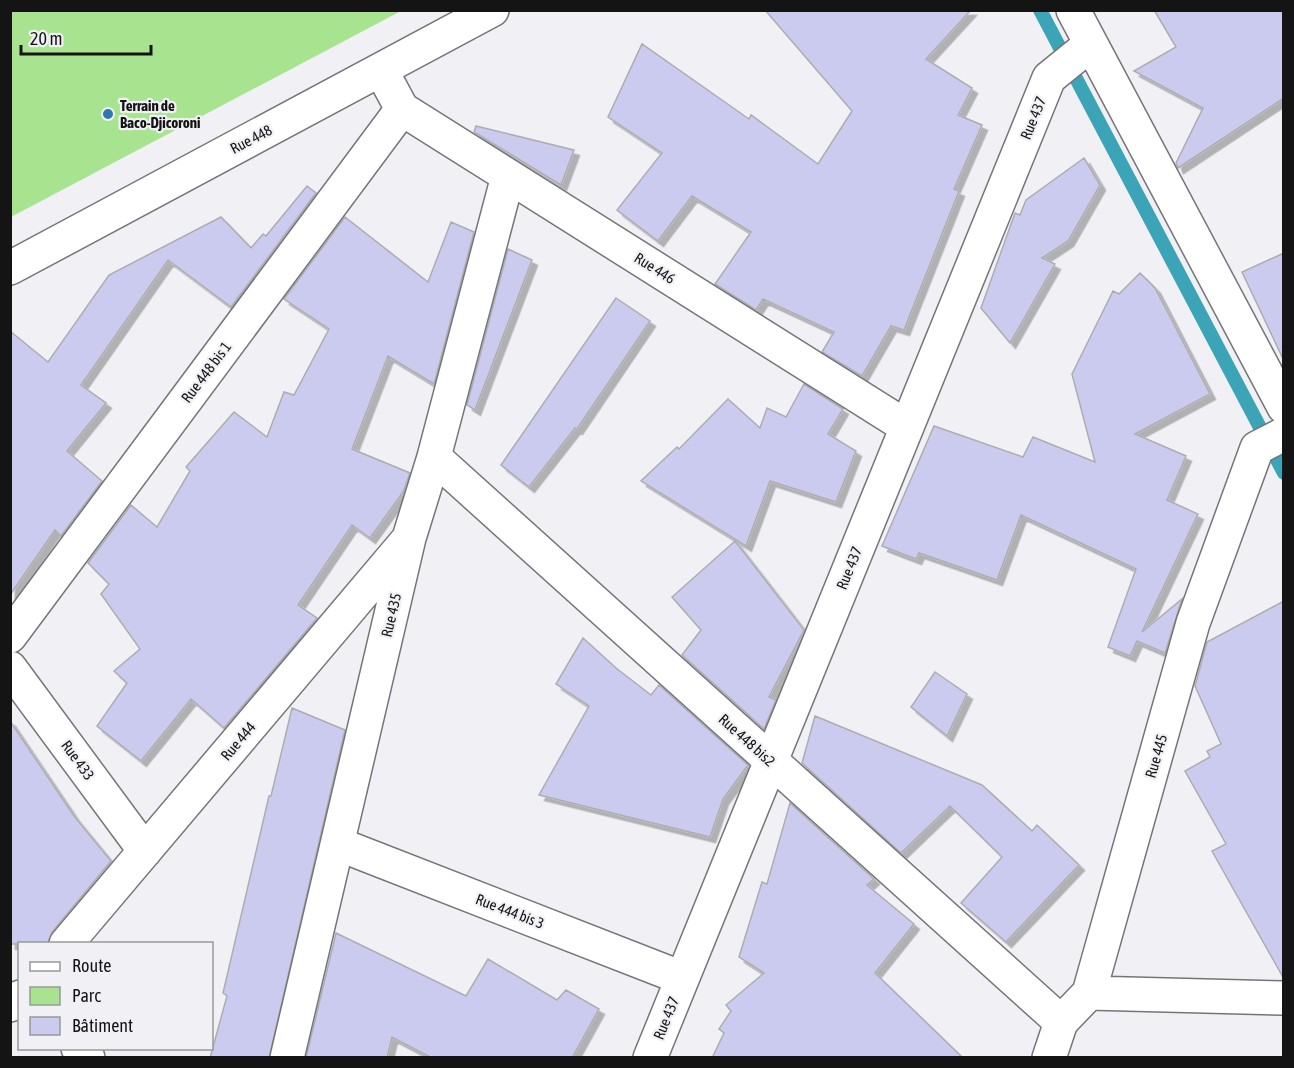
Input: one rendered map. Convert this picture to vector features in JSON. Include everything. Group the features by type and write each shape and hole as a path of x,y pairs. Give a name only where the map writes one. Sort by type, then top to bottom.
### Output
{"street":[{"name":"Rue 448","path":"10,268 492,10"},
{"path":"1073,10 1084,50 1276,431"},
{"name":"Rue 437","path":"650,1058 1050,78 1084,50"},
{"path":"381,70 402,109"},
{"name":"Rue 446","path":"402,109 907,427"},
{"name":"Rue 448 bis 1","path":"10,636 402,109"},
{"name":"Rue 435","path":"287,1058 409,538 434,457 508,176"},
{"name":"Rue 445","path":"1049,1058 1061,1022 1089,993 1193,623 1276,431"},
{"name":"Rue 448 bis2","path":"434,457 1061,1022"},
{"name":"Rue 444","path":"68,942 409,538"},
{"name":"Rue 433","path":"10,668 145,851"},
{"name":"Rue 444 bis 3","path":"338,844 682,978"},
{"path":"1089,993 1284,998"}],"green space":[{"name":"Terrain de Baco-Djicoroni","path":"11,10 401,10 401,11 11,217"}],"building":[{"path":"765,10 971,10 926,59 972,88 958,115 982,125 954,189 959,191 904,330 891,326 862,376 822,352 834,332 763,299 756,310 715,284 751,232 692,196 658,241 617,210 662,153 608,117 642,44 749,119 751,115 818,164 852,111"},
{"path":"1154,10 1284,10 1284,98 1178,168 1176,163 1203,108 1134,71 1176,47"},
{"path":"476,126 574,150 561,185 474,132"},
{"path":"1084,158 1100,185 1068,241 1042,258 1055,264 1010,343 981,308 1015,213 1020,215 1026,200"},
{"path":"307,186 316,193 231,307 168,260 81,385 106,403 67,451 102,481 61,536 55,530 10,595 10,331 48,362 109,275 221,217 251,248 263,234 266,236"},
{"path":"345,217 428,282 451,222 474,232 434,384 388,356 352,449 410,473 403,492 370,538 352,525 298,605 317,618 224,728 191,699 141,761 97,726 127,683 114,671 140,649 101,594 109,584 88,563 131,505 157,527 190,471 186,467 234,412 267,437 284,392 294,395 329,329 284,299"},
{"path":"508,249 532,260 475,410 467,405"},
{"path":"1284,253 1284,361 1242,272"},
{"path":"1140,273 1155,288 1210,394 1135,434 1186,456 1167,500 1198,514 1142,632 1182,599 1165,653 1137,641 1130,656 1108,647 1136,569 1021,515 997,580 919,553 916,559 882,546 934,426 1023,457 1033,437 1095,462 1072,374 1113,291 1119,294"},
{"path":"616,298 650,321 577,429 575,428 529,487 501,465"},
{"path":"804,384 843,409 828,434 856,451 836,502 770,481 746,546 641,481 677,447 679,449 728,399 760,428 767,408 786,417"},
{"path":"735,541 804,630 769,697 776,700 764,729 682,655 701,630 672,597"},
{"path":"1284,601 1284,979 1212,851 1226,844 1185,771 1210,757 1207,751 1221,744 1195,686 1207,642"},
{"path":"583,638 651,695 659,685 748,765 723,799 710,837 539,795 589,706 556,684"},
{"path":"935,672 967,694 947,736 911,707"},
{"path":"292,708 345,730 269,1058 210,1058 227,996 223,993 269,796 271,796"},
{"path":"815,716 982,785 1032,831 1037,825 1079,865 1006,942 961,903 1002,857 950,806 901,853 802,763"},
{"path":"10,721 74,816 111,861 52,932 49,942 10,944"},
{"path":"790,803 874,879 867,885 914,924 875,973 963,1058 712,1058 724,1033 719,1029 731,1011 726,1005 764,973 739,957 762,882 767,884"},
{"path":"336,933 466,996 488,959 557,1000 566,990 599,1009 572,1058 432,1058 392,1037 387,1058 306,1058"}],"waterway":[{"path":"1040,10 1284,473"}],"place":[{"name":"Terrain de Baco-Djicoroni","path":"108,114"}]}
